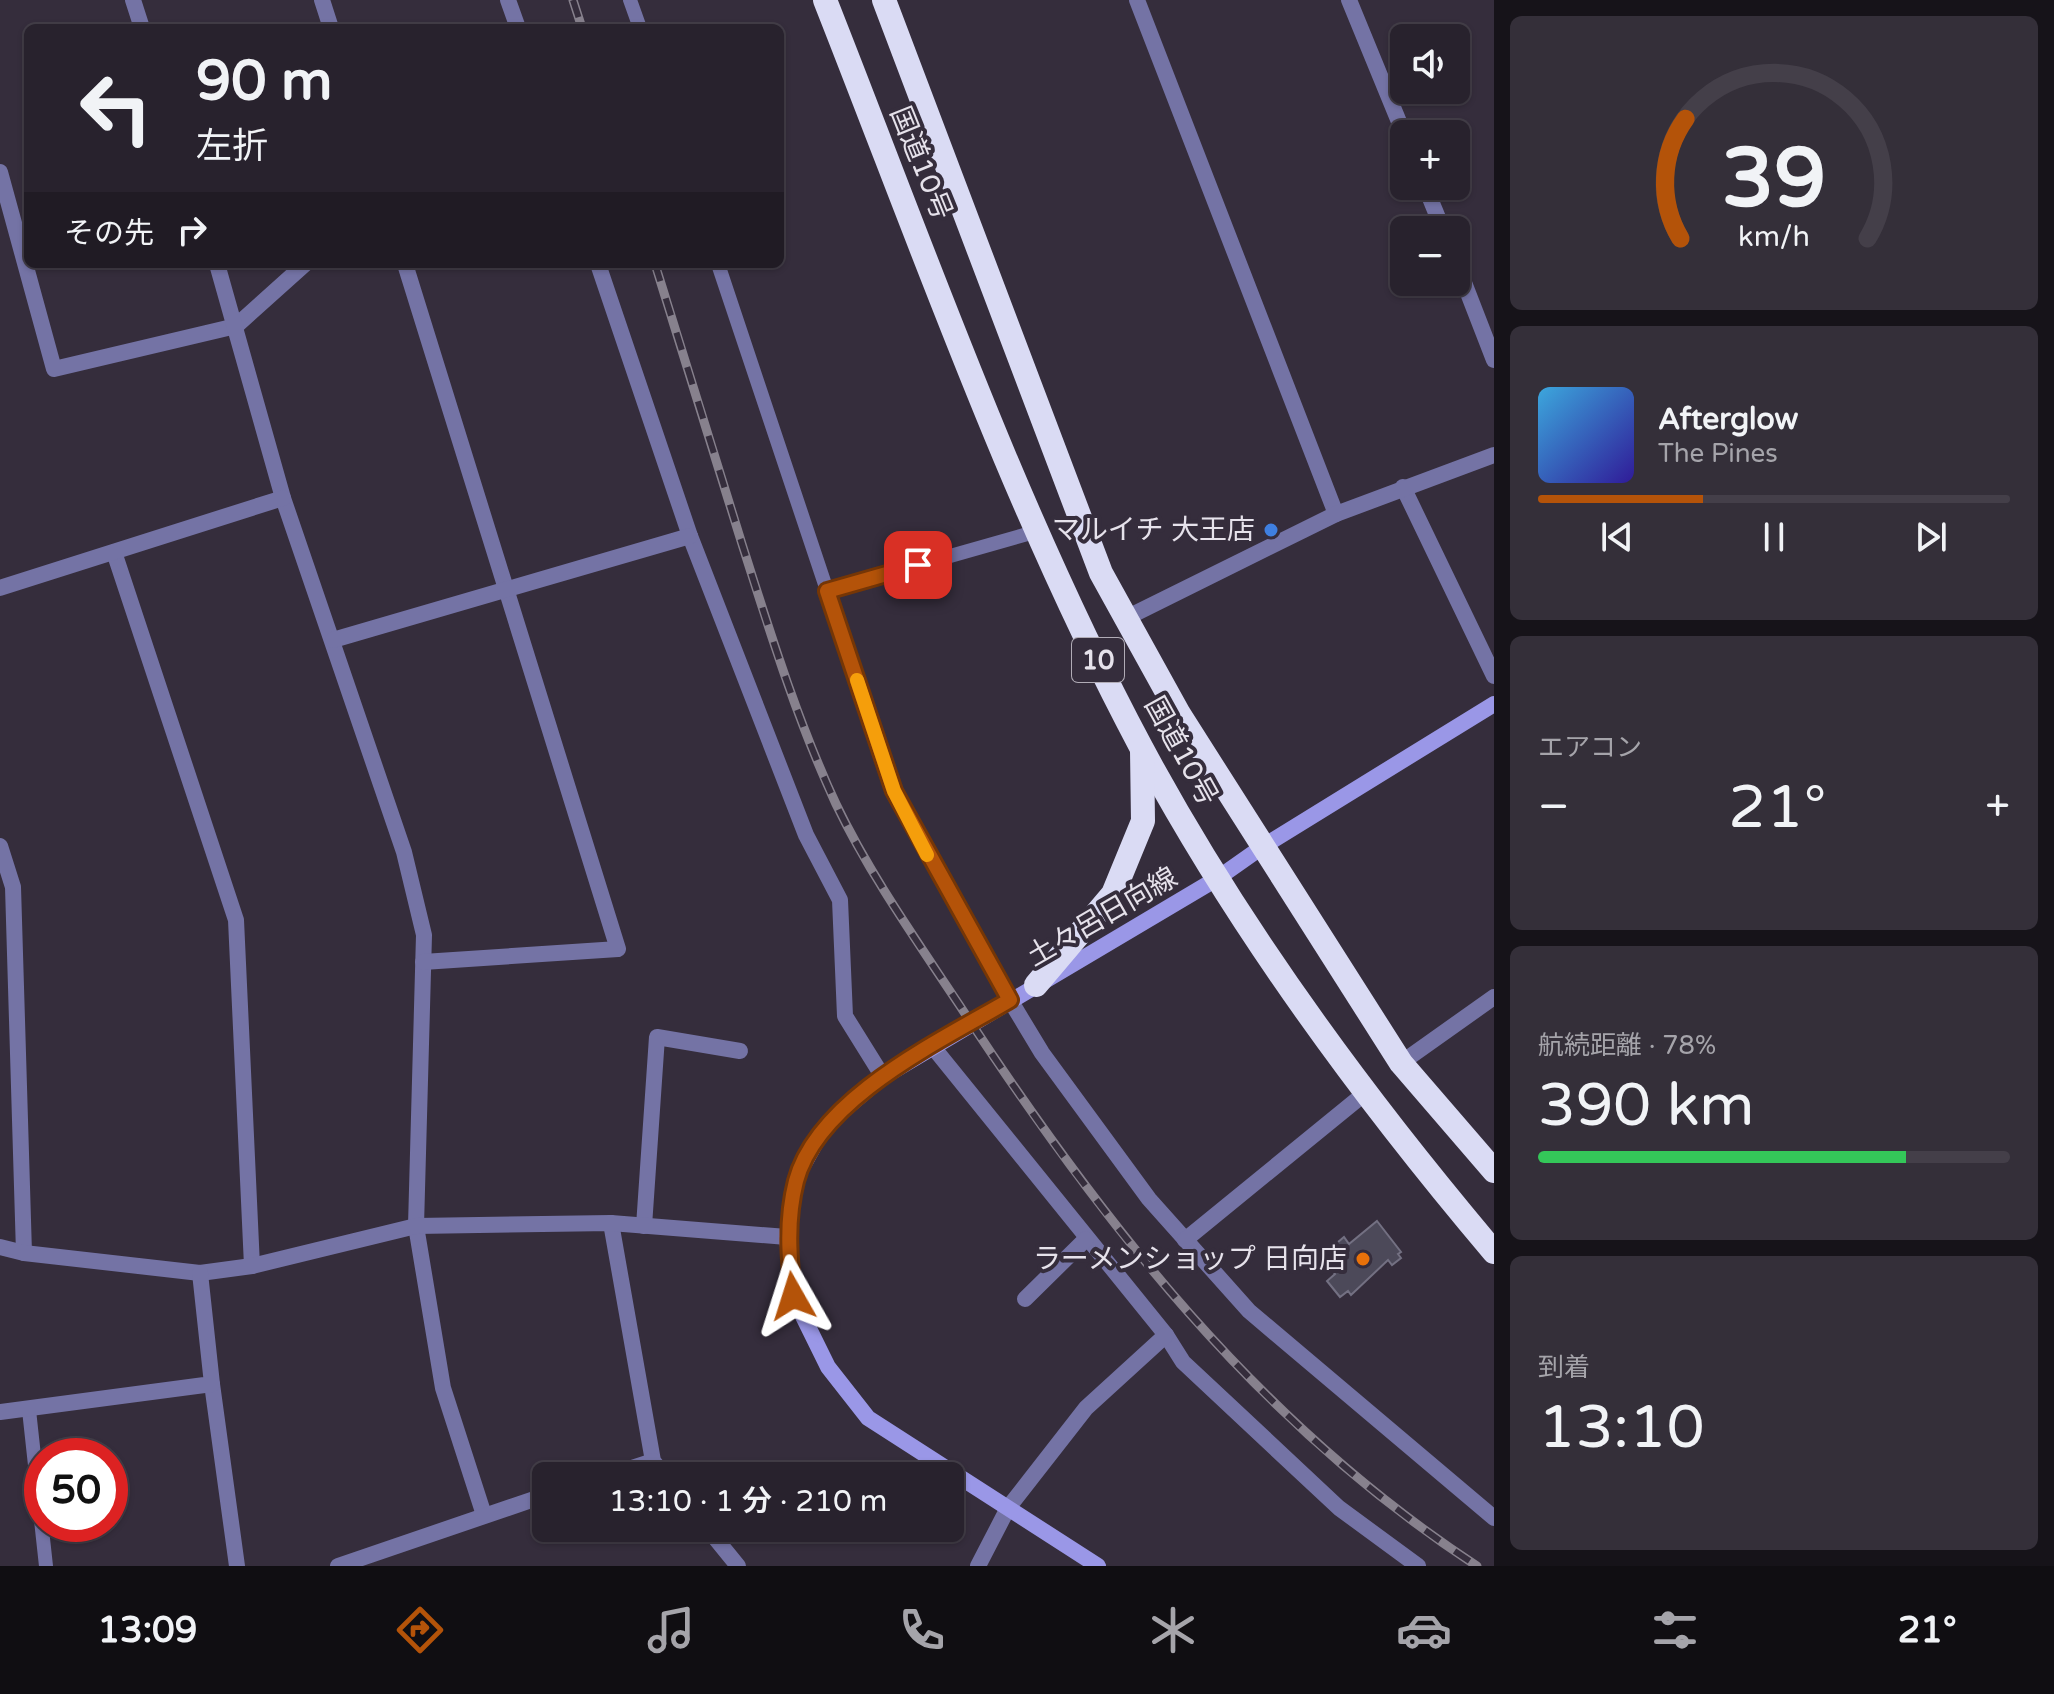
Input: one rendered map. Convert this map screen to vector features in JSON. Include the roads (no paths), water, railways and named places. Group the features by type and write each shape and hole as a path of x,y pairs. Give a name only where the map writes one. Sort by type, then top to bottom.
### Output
{"highway":[{"name":"国道10号","path":"825,0 1063,590 1142,748 1218,878 1364,1094 1494,1252"},
{"name":"国道10号","path":"884,0 1101,573 1179,714 1401,1063 1494,1171"},
{"path":"1036,985 1113,894 1143,821 1142,748"}],"main road":[{"name":"土々呂日向線","path":"1098,1566 868,1418 828,1367 793,1296 787,1237 796,1178 825,1126 883,1077 1218,878 1262,847 1494,704"}],"street":[{"path":"133,0 141,24"},
{"path":"322,0 330,24"},
{"path":"508,0 517,24"},
{"path":"1137,0 1336,514"},
{"path":"1349,0 1398,120"},
{"path":"0,172 24,260"},
{"path":"26,268 54,369 236,326 301,268"},
{"path":"218,268 283,498 404,852 424,935 416,1226 443,1388 484,1515"},
{"path":"406,268 618,949 423,962"},
{"path":"599,268 690,536 806,835 840,900 845,1016 883,1077"},
{"path":"1469,296 1494,360"},
{"path":"1126,618 1336,514 1494,455"},
{"path":"1403,487 1494,676"},
{"path":"0,588 283,498"},
{"path":"333,640 690,536"},
{"path":"114,552 236,920 252,1266"},
{"path":"0,846 13,887 24,1253"},
{"path":"1401,1063 1494,997"},
{"path":"1010,1000 1042,1053 1131,1175 1249,1311 1494,1518"},
{"path":"644,1226 657,1037 740,1051"},
{"path":"933,1047 1166,1335 1183,1362 1339,1508 1418,1566"},
{"path":"1185,1240 1364,1094"},
{"path":"0,1247 24,1253 200,1273 252,1266 416,1226 611,1223 787,1237"},
{"path":"611,1223 653,1461 650,1462"},
{"path":"1025,1299 1086,1239"},
{"path":"200,1273 237,1566"},
{"path":"978,1566 1008,1508 1086,1408 1166,1335"},
{"path":"0,1412 212,1384"},
{"path":"338,1566 532,1500"},
{"path":"718,1542 738,1566"}],"lane":[{"path":"630,0 639,24"},
{"path":"719,268 894,791 1010,1000"},
{"path":"827,591 1038,531"},
{"path":"29,1410 46,1566"}],"railway":[{"path":"573,0 581,24"},
{"path":"656,268 752,577 797,708 836,804 895,907 1070,1165 1128,1241 1190,1314 1255,1383 1324,1449 1398,1510 1477,1566"}],"place":[{"name":"マルイチ 大王店","path":"1271,530"},
{"name":"ラーメンショップ 日向店","path":"1363,1259"}]}
